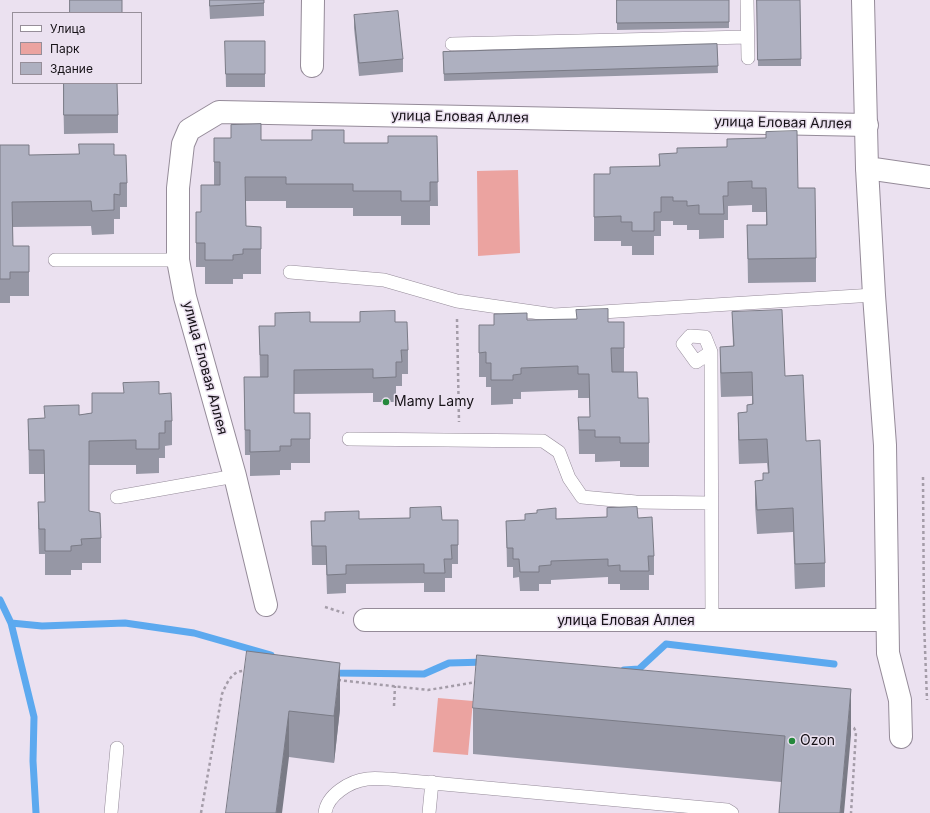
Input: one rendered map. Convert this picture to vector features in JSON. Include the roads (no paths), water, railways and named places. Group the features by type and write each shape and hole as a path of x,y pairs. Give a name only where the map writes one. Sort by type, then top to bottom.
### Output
{"street":[{"path":"312,66 313,0"},
{"name":"улица Еловая Аллея","path":"863,0 867,168 874,295 885,445 888,653 900,700 901,737"},
{"name":"улица Еловая Аллея","path":"266,605 235,476 185,297 178,260 178,188 183,144 189,130 219,112 867,125"},
{"path":"867,168 930,177"},
{"name":"улица Еловая Аллея","path":"365,620 887,620"}],"lane":[{"path":"747,0 748,58"},
{"path":"452,44 747,37"},
{"path":"55,260 178,260"},
{"path":"290,272 384,280 457,301 554,315 874,295"},
{"path":"712,352 712,621"},
{"path":"349,439 460,441 543,440 559,452 569,478 582,497 636,502 711,503"},
{"path":"117,497 235,476"},
{"path":"111,813 117,748"},
{"path":"325,813 326,808 335,795 348,785 366,779 432,782 727,810 732,813"},
{"path":"429,813 432,782"}],"waterway":[{"path":"0,600 11,623 34,717 33,761 36,813"},
{"path":"11,623 42,626 125,623 194,633 271,655"},
{"path":"624,670 639,669 666,644 834,664"},
{"path":"331,672 424,674 449,663 486,662"}],"place":[{"name":"Mamy Lamy","path":"386,402"},
{"name":"Ozon","path":"792,741"}]}
